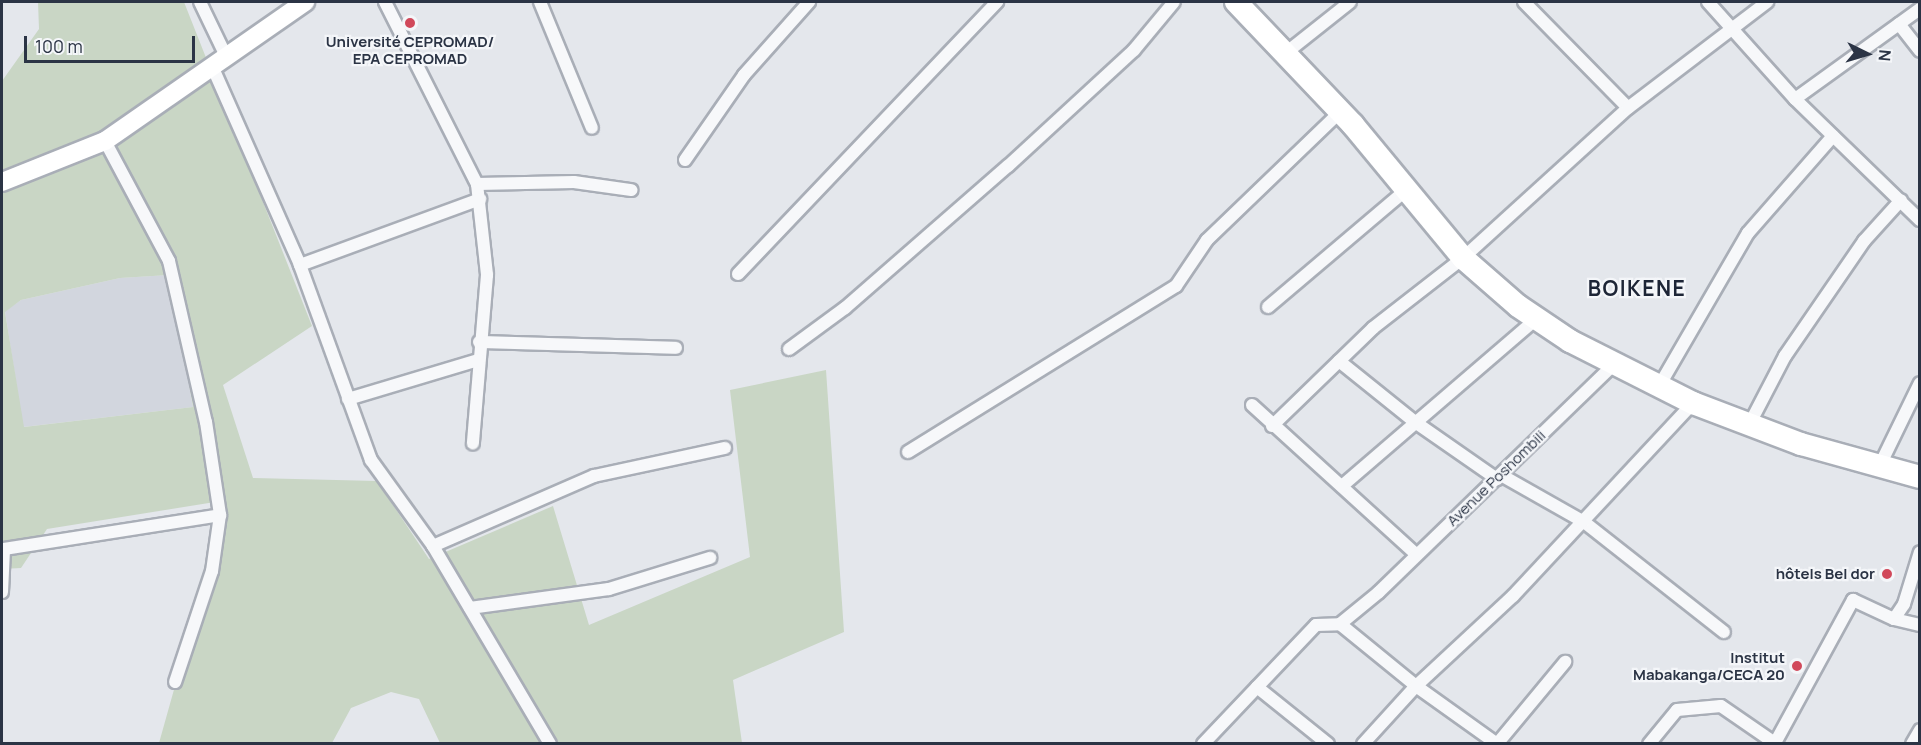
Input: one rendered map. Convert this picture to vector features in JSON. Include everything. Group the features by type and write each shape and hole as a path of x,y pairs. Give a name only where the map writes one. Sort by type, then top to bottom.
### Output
{"highway":[{"path":"1236,2 1287,52 1341,111 1463,258 1537,318 1658,388 1748,427 1920,477"}],"street":[{"path":"200,2 219,61 300,265 371,460 433,546 550,744"},
{"path":"3,178 105,141 305,2"},
{"path":"385,2 477,184 480,199 487,275 479,342 472,443"},
{"path":"540,2 592,128"},
{"path":"685,160 744,75 809,2"},
{"path":"738,274 997,2"},
{"path":"789,348 845,308 1008,166 1134,50 1174,2"},
{"path":"1287,52 1350,2"},
{"path":"1524,2 1628,108"},
{"path":"1708,2 1796,99 1920,220"},
{"path":"1272,426 1373,328 1463,258 1628,108 1767,2"},
{"path":"1796,99 1920,9"},
{"path":"1899,24 1920,51"},
{"path":"908,452 1176,286 1207,240 1341,111"},
{"path":"1658,388 1748,233 1833,136"},
{"path":"105,141 169,261 206,422 220,515 212,571 175,682"},
{"path":"477,184 574,182 631,190"},
{"path":"1268,308 1406,190"},
{"path":"300,265 480,199"},
{"path":"1748,427 1785,356 1864,241 1901,200"},
{"path":"1342,486 1537,318"},
{"path":"479,342 676,348"},
{"path":"348,399 478,360"},
{"path":"1339,361 1415,422 1499,477 1584,522 1724,632"},
{"name":"Avenue Poshombili","path":"1340,624 1379,592 1614,364"},
{"path":"1880,465 1920,383"},
{"path":"1363,744 1416,686 1513,596 1693,404"},
{"path":"1252,405 1272,426 1416,554"},
{"path":"433,546 594,476 725,448"},
{"path":"2,592 4,549 220,515"},
{"path":"1894,620 1904,604 1920,552"},
{"path":"470,608 609,589 710,558"},
{"path":"1649,744 1677,710 1720,706 1775,743 1853,600 1894,620 1920,625"},
{"path":"1203,744 1316,625 1340,624 1416,686 1497,744 1565,662"},
{"path":"1257,687 1328,744"},
{"path":"1911,744 1920,730"}],"shaded area":[{"path":"169,275 193,407 23,427 5,311 21,300 120,278"}],"green space":[{"path":"38,2 184,2 312,326 223,385 253,478 377,481 429,559 553,506 589,625 750,557 730,390 826,370 844,632 733,680 742,743 440,743 419,699 391,692 351,708 332,743 159,743 207,572 215,502 47,529 21,568 2,569 2,81 39,29","holes":["169,275 193,407 24,427 5,312 21,300 120,278"]}],"place":[{"name":"Université CEPROMAD/ EPA CEPROMAD","path":"410,23"},
{"name":"hôtels Bel dor","path":"1887,574"},
{"name":"Institut Mabakanga/CECA 20","path":"1797,666"}],"district":[{"name":"BOIKENE","path":"1637,288"}]}
